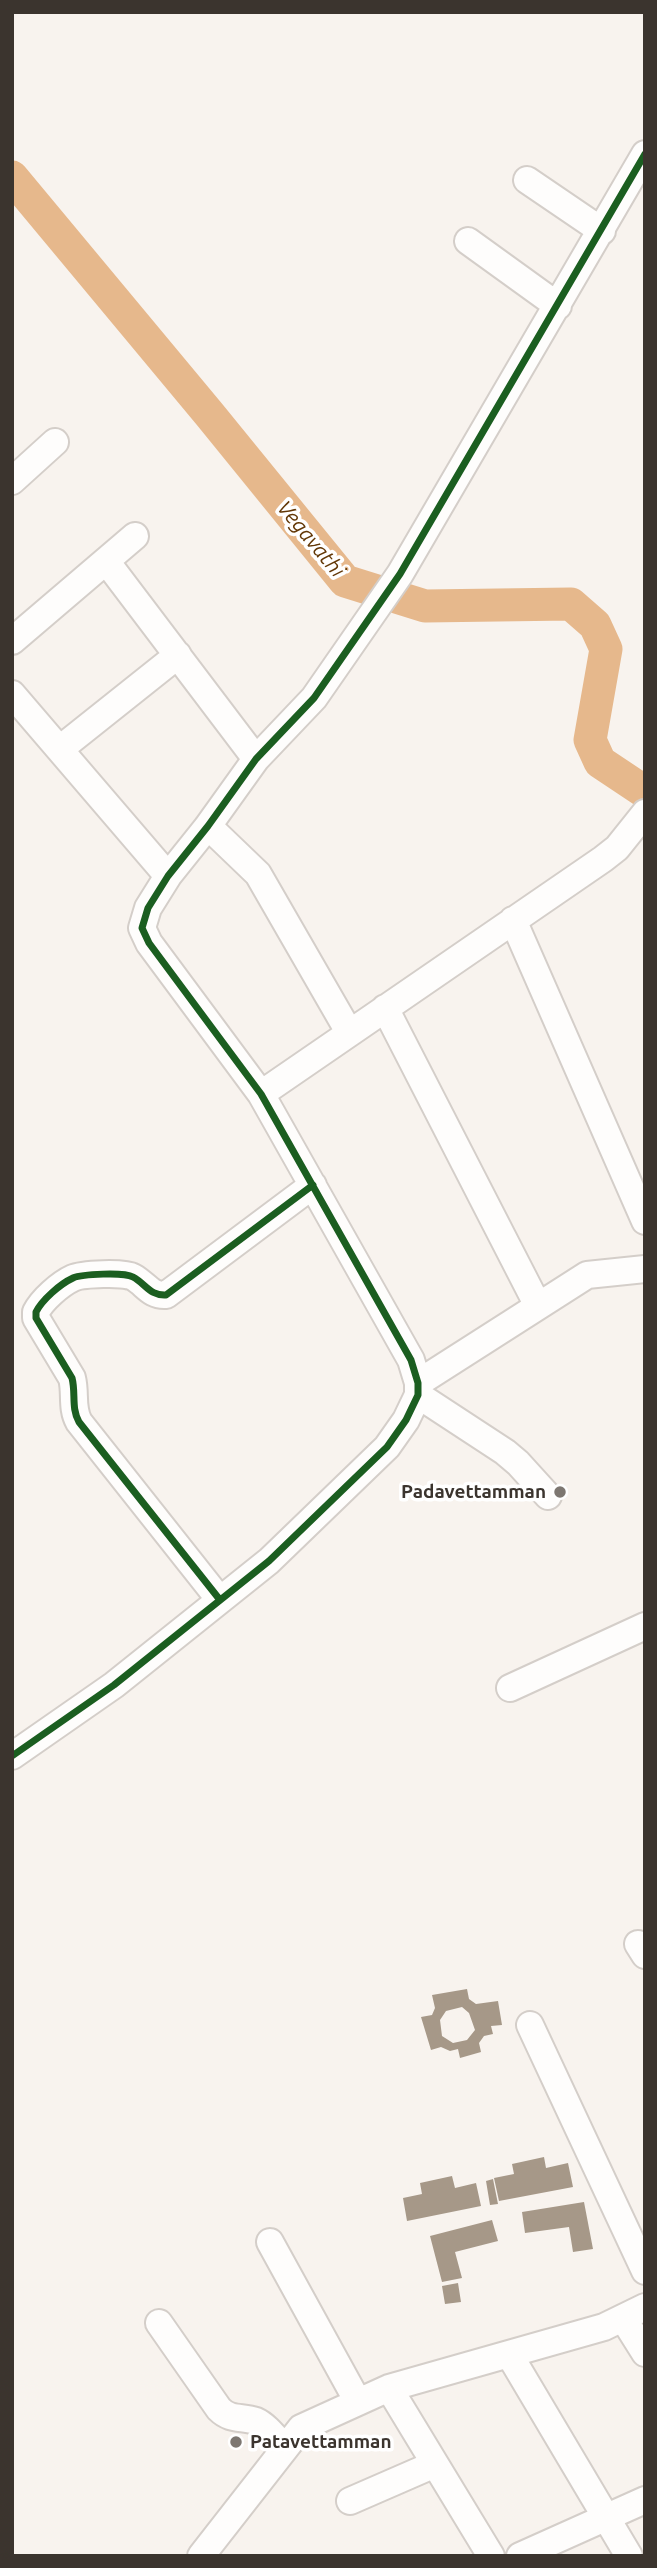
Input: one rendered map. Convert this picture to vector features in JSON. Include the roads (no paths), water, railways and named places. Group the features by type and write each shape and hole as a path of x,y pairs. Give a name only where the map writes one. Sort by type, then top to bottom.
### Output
{"street":[{"path":"548,1496 505,1452 418,1389 411,1360 261,1094 149,943 142,928 148,908 168,876 208,827 256,759 314,698 400,574 644,161"},
{"path":"527,180 602,231"},
{"path":"468,242 558,306"},
{"path":"12,481 55,442"},
{"path":"12,641 135,536"},
{"path":"106,561 256,759"},
{"path":"60,749 177,655"},
{"path":"12,694 168,876"},
{"path":"261,1094 610,854 642,816"},
{"path":"208,827 258,874 349,1032"},
{"path":"513,920 645,1221"},
{"path":"385,1008 538,1306"},
{"path":"220,1600 79,1422 74,1414 75,1388 72,1378 36,1318 36,1312 66,1283 79,1276 127,1274 152,1293 166,1295 313,1185"},
{"path":"12,1756 114,1685 269,1561 387,1447 406,1420 418,1389 587,1275 645,1269"},
{"path":"510,1688 645,1626"},
{"path":"530,2025 645,2271"},
{"path":"270,2242 358,2402"},
{"path":"201,2556 301,2428 389,2388 604,2327 634,2312 645,2353"},
{"path":"159,2323 219,2409 234,2419 247,2419 262,2424 285,2448"},
{"path":"509,2354 629,2556"},
{"path":"389,2388 491,2556"},
{"path":"350,2501 435,2464"},
{"path":"520,2556 645,2500"}],"waterway":[{"name":"Vegavathi","path":"12,177 345,581 425,606 571,604 595,625 606,649 590,740 600,762 645,792"}],"place":[{"name":"Padavettamman","path":"560,1492"},
{"name":"Patavettamman","path":"236,2442"}]}
